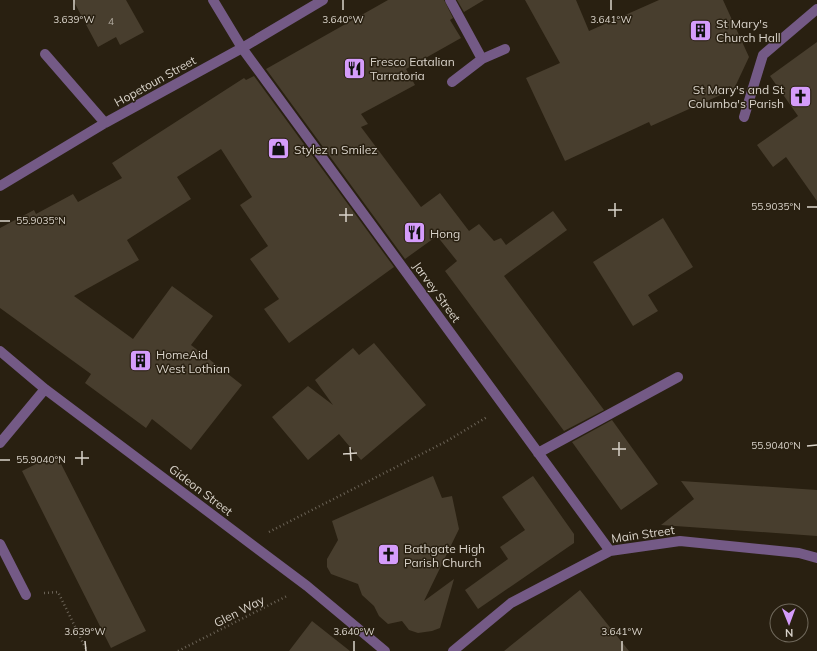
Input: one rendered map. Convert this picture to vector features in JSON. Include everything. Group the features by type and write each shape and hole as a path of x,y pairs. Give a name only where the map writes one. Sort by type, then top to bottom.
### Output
{"street":[{"name":"Jarvey Street","path":"213,0 242,48 610,551"},
{"name":"Hopetoun Street","path":"0,186 105,123 242,48 323,0"},
{"path":"450,0 482,59"},
{"path":"744,117 763,55 817,9"},
{"path":"452,82 482,59 505,49"},
{"path":"45,54 105,123"},
{"name":"Gideon Street","path":"0,351 45,389 307,586 385,651"},
{"path":"538,453 678,377"},
{"path":"0,443 45,389"},
{"name":"Main Street","path":"453,651 511,603 610,551 680,541 799,553 817,558"},
{"path":"0,544 26,595"}],"path":[{"path":"248,542 447,441 505,407"},
{"name":"Glen Way","path":"178,651 307,586"},
{"path":"26,595 58,592 87,651"}],"building":[{"path":"73,0 126,0 144,32 120,45 116,37 98,47"},
{"path":"388,0 444,0 453,18 450,20 461,38 406,69 415,85 361,114 368,124 361,127 421,207 440,193 469,231 479,224 494,241 501,238 506,245 553,211 567,230 504,276 604,410 564,431 445,271 457,261 437,236 405,259 266,69"},
{"path":"457,0 484,0 464,12"},
{"path":"525,0 576,0 589,31 659,0 723,0 749,57 734,89 651,126 649,122 565,161 526,78 560,63"},
{"path":"817,42 817,201 786,157 773,167 757,145 798,116 770,76"},
{"path":"254,76 394,267 289,343 264,309 279,299 250,259 268,246 240,205 252,197 221,149 177,177 191,199 127,240 139,260 74,296 133,339 172,286 213,316 191,345 242,385 191,450 152,419 146,428 85,383 91,374 0,308 0,228 34,210 36,214 73,194 78,202 122,178 112,163 244,78 246,80"},
{"path":"663,218 693,267 648,295 658,311 633,326 593,262"},
{"path":"374,343 426,405 361,460 339,434 308,460 272,417 308,386 333,405 315,380 353,348 359,355"},
{"path":"612,420 658,484 621,510 572,442"},
{"path":"56,454 146,631 111,648 22,471"},
{"name":"Bathgate High Parish Church","path":"433,476 442,498 452,496 459,529 424,601 454,579 440,628 418,633 409,630 402,621 388,624 379,616 374,606 362,595 358,584 331,574 327,567 327,559 338,540 332,521"},
{"path":"533,476 574,534 574,543 478,609 465,590 508,559 500,547 525,530 502,497"},
{"path":"681,481 817,490 817,536 661,525 694,499"},
{"path":"580,590 629,651 504,651"},
{"path":"312,621 350,651 289,651"}],"place":[{"name":"St Mary's Church Hall","path":"701,30"},
{"name":"Fresco Eatalian Tarratoria","path":"355,68"},
{"name":"St Mary's and St Columba's Parish","path":"800,96"},
{"name":"Stylez n Smilez","path":"278,149"},
{"name":"Hong","path":"415,233"},
{"name":"HomeAid West Lothian","path":"141,361"},
{"name":"Bathgate High Parish Church","path":"388,555"}]}
